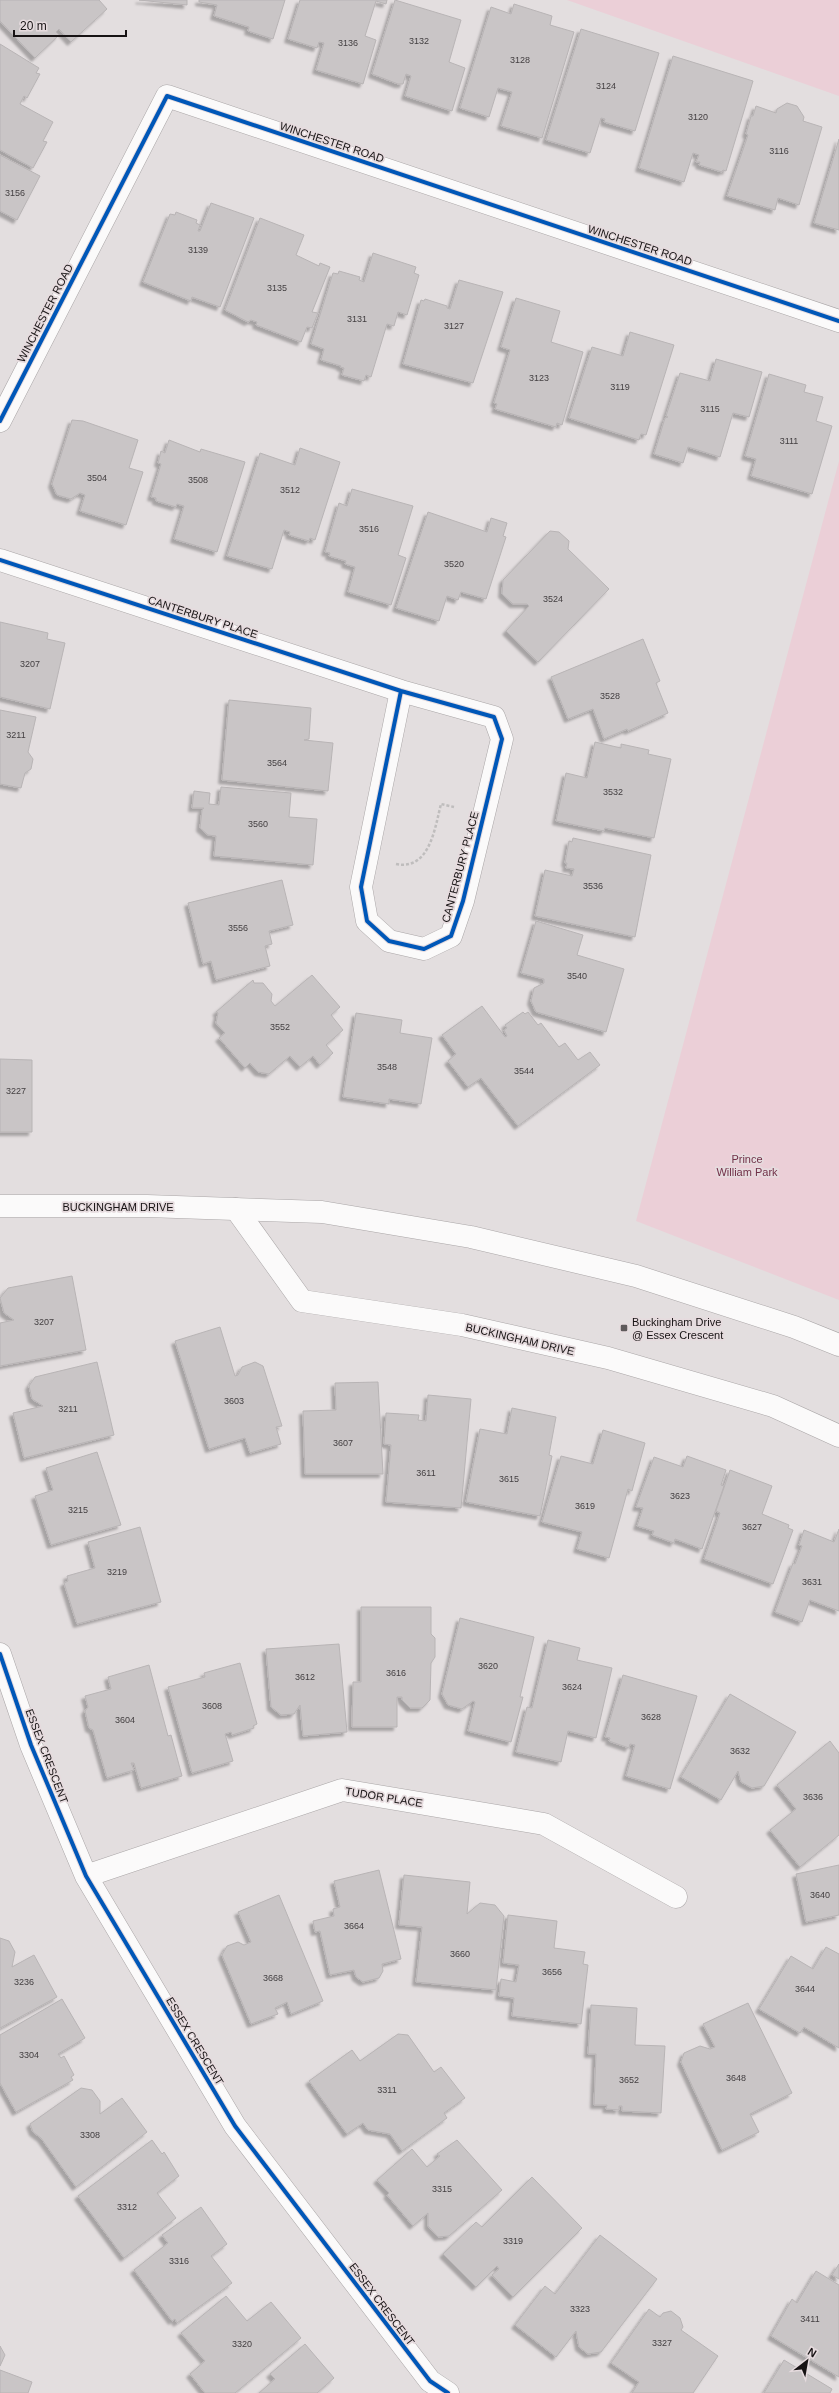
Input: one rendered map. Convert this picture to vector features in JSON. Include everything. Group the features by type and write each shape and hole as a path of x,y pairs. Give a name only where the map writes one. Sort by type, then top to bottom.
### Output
{"street":[{"name":"WINCHESTER ROAD","path":"0,421 167,96 839,321"},
{"name":"CANTERBURY PLACE","path":"0,560 401,691 494,717 502,739 463,901 451,936 424,949 389,940 368,921 360,887 401,691"},
{"name":"BUCKINGHAM DRIVE","path":"0,1206 147,1206 322,1212 471,1237 636,1276 794,1327 839,1346"},
{"name":"BUCKINGHAM DRIVE","path":"236,1209 302,1300 462,1325 608,1358 773,1406 839,1436"},
{"name":"ESSEX CRESCENT","path":"0,1654 31,1745 86,1876 235,2126 432,2389"},
{"name":"TUDOR PLACE","path":"86,1876 342,1790 544,1824 676,1897"}],"path":[{"path":"366,858 402,866 419,860 431,843 441,804 483,815"}],"green space":[{"path":"567,0 839,0 839,96"},
{"name":"Prince William Park","path":"839,461 839,1300 636,1221"}],"building":[{"path":"0,0 99,0 107,9 71,42 59,29 56,32 59,35 35,58 0,21"},
{"path":"139,0 187,0 187,5"},
{"path":"199,0 285,0 273,39 248,31 249,27 214,16 217,5 199,2"},
{"path":"300,0 387,0 386,4 376,1 365,36 376,40 363,84 316,70 324,43 319,42 317,48 288,39"},
{"path":"395,0 461,20 449,62 465,68 452,111 405,96 411,76 406,74 403,84 398,84 372,74"},
{"path":"514,4 552,16 550,25 574,32 542,138 501,126 512,92 498,88 489,117 460,108 491,7 511,14"},
{"path":"581,29 659,53 635,131 604,122 605,119 601,118 590,153 546,140"},
{"path":"0,44 39,68 36,73 40,74 27,98 24,96 20,104 53,122 43,141 47,142 33,168 0,150"},
{"path":"673,56 753,81 726,171 723,170 722,172 699,165 700,162 696,162 699,155 693,153 684,182 639,168"},
{"path":"787,103 797,106 804,117 803,121 822,127 799,205 778,198 775,210 727,196 748,135 746,134 751,116 753,116 756,106 776,113 777,109"},
{"path":"839,139 839,230 814,223"},
{"path":"0,155 40,176 17,220 0,211"},
{"path":"211,203 254,218 220,307 192,297 191,301 143,282 170,214 175,215 176,212 197,220 196,223 200,225 198,231 200,231"},
{"path":"260,218 304,235 296,255 319,266 320,263 330,267 312,312 318,313 312,328 307,327 301,342 256,325 257,322 251,320 248,322 225,310"},
{"path":"373,253 416,267 414,273 419,275 407,315 398,312 394,326 387,324 371,377 366,375 364,381 342,375 344,368 321,360 324,349 311,344 333,273 338,274 339,271 360,277 359,280 364,282"},
{"path":"459,280 503,292 473,383 403,364 421,300 424,301 425,299 447,306 447,308 450,309"},
{"path":"516,298 560,311 551,342 583,352 562,425 557,423 556,427 495,409 497,404 494,403 510,350 501,347"},
{"path":"630,332 674,345 646,435 641,434 639,440 569,418 592,347 623,356"},
{"path":"716,359 762,372 749,417 733,413 720,457 688,447 683,463 654,454 665,418 668,417 666,416 680,373 710,381"},
{"path":"769,374 806,385 804,392 823,397 816,421 832,426 812,494 751,476 756,459 745,456"},
{"path":"72,420 83,421 138,440 129,468 143,472 126,525 80,511 85,495 80,493 71,499 57,495 52,484"},
{"path":"169,440 200,452 201,449 245,462 217,552 174,539 184,506 177,504 176,507 156,501 156,498 151,497 161,464 158,463 161,451 165,453"},
{"path":"300,448 340,462 315,540 310,538 309,541 289,535 290,532 284,530 272,569 227,556 260,453 295,465"},
{"path":"352,489 413,506 398,555 406,558 391,605 348,592 355,567 345,564 346,561 329,556 330,553 325,552 339,503 347,506"},
{"path":"428,512 487,532 491,518 507,523 503,536 506,537 486,599 461,592 458,600 447,596 439,621 396,608"},
{"path":"550,531 559,532 569,541 568,549 609,589 538,662 506,631 529,606 527,604 513,604 502,594 503,580"},
{"path":"0,622 48,633 47,639 65,643 50,709 0,697"},
{"path":"643,639 660,681 656,683 668,713 628,731 627,729 604,739 593,709 568,719 551,677"},
{"path":"229,700 311,708 309,739 304,740 333,743 328,791 222,780"},
{"path":"0,710 36,717 28,752 33,759 31,769 25,773 21,788 0,784"},
{"path":"595,742 621,748 621,744 649,750 648,754 671,759 654,838 605,828 604,831 556,821 566,773 587,778"},
{"path":"221,787 291,793 289,817 317,819 313,865 214,856 216,836 208,835 200,828 202,810 204,808 192,808 194,791 210,793 209,804 219,805"},
{"path":"573,838 651,855 635,937 535,916 545,870 572,876 574,869 566,868 567,863 565,863 569,841 572,842"},
{"path":"282,880 293,925 269,931 272,944 265,946 270,966 216,980 211,961 203,964 188,903"},
{"path":"536,921 583,935 577,955 624,969 606,1032 536,1012 531,1001 534,988 544,983 544,979 521,973"},
{"path":"312,975 340,1007 331,1015 343,1030 326,1045 333,1053 320,1065 313,1056 300,1067 290,1056 269,1074 258,1072 250,1063 245,1068 219,1038 225,1033 216,1023 218,1013 216,1012 253,980 254,983 263,983 272,994 271,1001 275,1006"},
{"path":"482,1006 505,1037 507,1036 504,1030 507,1028 505,1025 523,1012 525,1014 528,1012 538,1025 541,1023 559,1047 565,1043 578,1060 590,1052 600,1065 518,1126 481,1078 468,1087 448,1061 456,1054 442,1035"},
{"path":"356,1013 402,1020 400,1033 432,1038 421,1104 389,1099 389,1104 343,1097"},
{"path":"0,1059 32,1060 32,1132 0,1132"},
{"path":"72,1276 86,1350 0,1366 0,1323 14,1320 4,1313 0,1298 8,1288"},
{"path":"220,1327 235,1376 238,1375 242,1367 255,1362 263,1366 282,1426 276,1427 281,1444 250,1453 245,1438 209,1449 175,1341"},
{"path":"97,1362 114,1435 24,1458 13,1413 43,1406 32,1399 29,1386 35,1377"},
{"path":"378,1382 383,1474 305,1474 303,1411 336,1410 335,1383"},
{"path":"428,1395 471,1399 461,1508 386,1502 391,1445 384,1444 386,1413 419,1415 418,1420 426,1421"},
{"path":"512,1408 556,1417 549,1455 552,1456 540,1516 466,1502 480,1429 507,1434"},
{"path":"603,1430 645,1443 632,1491 628,1489 609,1558 577,1549 582,1532 542,1522 561,1456 593,1464"},
{"path":"97,1452 121,1525 51,1545 35,1496 53,1490 46,1468"},
{"path":"687,1456 726,1470 721,1485 724,1486 702,1549 675,1539 674,1543 652,1535 654,1531 637,1526 643,1508 636,1507 654,1457 683,1467"},
{"path":"730,1470 772,1486 762,1514 789,1525 788,1528 793,1530 773,1584 704,1559 720,1513 716,1511"},
{"path":"140,1527 161,1602 77,1624 64,1583 68,1581 67,1576 95,1568 88,1542"},
{"path":"839,1529 839,1611 810,1600 802,1622 775,1612 793,1563 795,1564 802,1546 799,1545 804,1530 834,1542"},
{"path":"361,1607 431,1607 431,1634 435,1638 435,1657 431,1663 430,1700 422,1708 410,1708 402,1700 402,1697 397,1697 397,1727 352,1727 353,1682 361,1682"},
{"path":"460,1618 534,1637 520,1697 523,1697 511,1742 468,1731 475,1702 473,1701 462,1709 448,1705 442,1694"},
{"path":"548,1640 580,1648 577,1660 612,1668 596,1738 568,1731 561,1762 516,1752 527,1707 532,1708"},
{"path":"339,1644 347,1732 303,1736 300,1705 294,1714 281,1715 271,1707 266,1649"},
{"path":"240,1663 257,1724 253,1726 254,1728 232,1735 231,1732 225,1734 233,1761 192,1773 168,1687 205,1677 204,1673"},
{"path":"149,1665 168,1736 171,1735 182,1776 141,1788 134,1763 131,1763 134,1770 107,1778 93,1730 89,1728 85,1711 88,1707 85,1696 111,1689 108,1677"},
{"path":"623,1675 697,1696 670,1789 626,1776 635,1745 630,1744 629,1748 609,1741 610,1738 605,1737"},
{"path":"730,1694 796,1732 764,1786 752,1788 741,1782 738,1771 721,1800 681,1777"},
{"path":"830,1741 839,1753 839,1835 800,1867 770,1830 796,1809 777,1785"},
{"path":"839,1865 839,1915 806,1922 796,1874"},
{"path":"379,1870 401,1959 382,1964 383,1971 379,1978 363,1982 356,1977 354,1970 330,1975 320,1931 315,1932 313,1921 334,1916 333,1909 340,1907 334,1881"},
{"path":"404,1875 470,1882 467,1914 480,1903 495,1905 504,1916 496,1990 416,1982 422,1927 399,1925"},
{"path":"279,1895 323,2001 291,2014 287,2002 275,2008 278,2014 251,2024 222,1955 227,1946 238,1942 244,1945 251,1942 238,1912"},
{"path":"508,1915 557,1921 554,1948 585,1952 583,1964 588,1965 581,2024 512,2016 514,1998 499,1996 501,1979 516,1982 519,1965 503,1963"},
{"path":"0,1938 9,1941 15,1952 12,1967 34,1955 57,1997 0,2028"},
{"path":"826,1947 839,1954 839,2048 804,2027 800,2033 759,2009 791,1956 813,1969"},
{"path":"62,1999 85,2038 58,2054 61,2058 64,2056 74,2075 71,2077 73,2080 16,2112 0,2083 0,2035"},
{"path":"748,2003 792,2093 750,2114 759,2132 722,2150 681,2062 684,2053 700,2046 710,2049 715,2047 703,2024"},
{"path":"591,2005 637,2008 635,2045 665,2046 661,2113 622,2111 622,2106 619,2106 619,2110 606,2109 607,2105 594,2105 596,2054 588,2054"},
{"path":"398,2034 408,2035 434,2072 441,2067 465,2098 444,2113 447,2118 402,2151 390,2134 368,2130 363,2123 347,2134 309,2081 352,2050 360,2061"},
{"path":"81,2088 92,2090 100,2101 100,2114 122,2098 147,2132 76,2187 41,2138 33,2132 30,2124"},
{"path":"152,2140 162,2154 164,2152 179,2176 157,2193 176,2218 124,2258 78,2196"},
{"path":"457,2140 502,2190 449,2236 438,2237 428,2226 428,2213 413,2226 387,2195 389,2193 377,2180 412,2149 427,2167 440,2156 437,2154"},
{"path":"532,2177 582,2228 513,2297 492,2275 499,2269 497,2266 476,2287 443,2254 476,2222 482,2227"},
{"path":"201,2207 227,2244 211,2256 232,2283 177,2323 175,2319 172,2321 134,2270 168,2243 162,2235"},
{"path":"600,2235 657,2279 601,2352 588,2354 579,2347 576,2331 556,2357 515,2325 545,2286 555,2294"},
{"path":"839,2264 839,2279 832,2275"},
{"path":"816,2271 839,2285 839,2377 771,2336 792,2299 797,2303"},
{"path":"226,2296 247,2321 271,2302 301,2338 235,2393 205,2393 190,2374 205,2361 181,2333"},
{"path":"649,2309 660,2317 663,2313 671,2311 680,2318 683,2327 681,2330 718,2356 693,2393 632,2393 639,2382 611,2363"},
{"path":"305,2344 334,2378 317,2393 259,2393 275,2379 270,2374"},
{"path":"0,2346 5,2355 0,2366"},
{"path":"784,2360 832,2389 830,2393 764,2393"},
{"path":"0,2370 32,2382 28,2393 0,2393"}],"cycle path":[{"path":"0,421 167,96 839,321"},
{"path":"0,560 401,691 494,717 502,739 463,901 451,936 424,949 389,941 367,921 361,887 401,691"},
{"path":"0,1654 31,1745 86,1876 235,2126 430,2381 448,2393"}],"place":[{"name":"Buckingham Drive @ Essex Crescent","path":"624,1328"}]}
